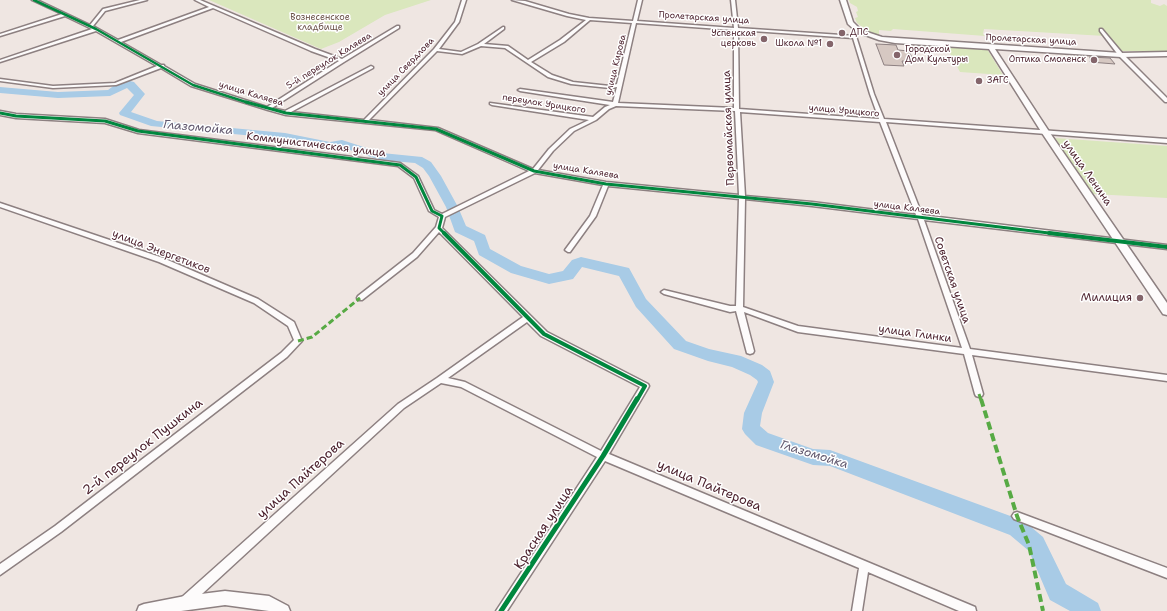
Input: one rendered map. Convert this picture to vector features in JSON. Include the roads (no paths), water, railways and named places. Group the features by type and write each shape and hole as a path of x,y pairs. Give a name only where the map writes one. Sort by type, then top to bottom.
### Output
{"main road":[{"name":"Советская улица","path":"843,0 855,37"},
{"name":"Пролетарская улица","path":"850,23 859,31 895,41"},
{"name":"Пролетарская улица","path":"855,37 895,41 1121,55 1167,54"},
{"name":"улица Ленина","path":"991,47 1046,133 1167,311"},
{"path":"144,611 185,603 225,598 269,604 283,611"}],"street":[{"name":"улица Каляева","path":"34,0 64,15 94,27 193,85 268,109 286,113 436,129 534,171 606,184 742,196 1167,247"},
{"path":"0,61 94,27 104,10 145,0"},
{"path":"197,0 342,61"},
{"name":"улица Свердлова","path":"366,121 436,50 457,22 464,0"},
{"name":"Пролетарская улица","path":"514,0 568,15 589,19 855,37"},
{"name":"улица Кирова","path":"442,216 534,171 551,150 572,130 594,119 607,108 615,104 640,0"},
{"name":"Первомайская улица","path":"733,0 736,30 737,110 742,196 739,308 750,351"},
{"path":"119,41 212,7"},
{"path":"0,35 64,15"},
{"path":"80,22 99,17"},
{"path":"528,62 562,41 589,19"},
{"name":"5-й переулок Каляева","path":"268,109 398,27"},
{"path":"436,50 462,53 480,45 503,28"},
{"path":"1101,30 1121,55 1167,101"},
{"name":"Советская улица","path":"855,37 872,94 920,217 967,352 979,394"},
{"path":"480,45 506,47 550,76 573,83 610,87 620,85"},
{"path":"0,80 53,87 116,84 162,66"},
{"path":"286,113 371,67"},
{"name":"улица Урицкого","path":"520,90 615,104 737,110 883,122 1167,141"},
{"name":"переулок Урицкого","path":"492,104 594,119"},
{"name":"Коммунистическая улица","path":"0,113 16,116 105,121 138,131 400,165 416,177 432,211 442,216"},
{"path":"568,250 593,216 606,184"},
{"name":"улица Энергетиков","path":"0,205 161,260 256,301 291,324 298,341"},
{"path":"360,298 415,255 438,228 442,216"},
{"path":"438,228 544,334 644,386 603,456"},
{"name":"улица Глинки","path":"664,292 730,309 739,308 798,329 1167,378"},
{"name":"улица Пайтерова","path":"185,603 401,406 527,318"},
{"name":"2-й переулок Пушкина","path":"0,570 77,515 277,360 298,341"},
{"name":"улица Пайтерова","path":"440,380 462,384 603,456 971,611"},
{"name":"Красная улица","path":"501,611 603,456"},
{"path":"1017,516 1167,573"},
{"path":"857,611 864,566"}],"waterway":[{"name":"Глазомойка","path":"0,90 58,95 110,93 120,86 130,84 135,91 140,94 124,113 155,124 285,136 330,145 342,143 380,156 418,160 427,165 435,176 452,207 460,229 480,238 484,252 516,270 549,279 568,275 577,263 581,262 624,272 641,303 680,345 708,355 735,361 756,370 764,376 766,382 753,413 751,429 762,439 813,457 830,458 1017,528 1036,544 1058,592 1090,611"}],"place":[{"name":"ДПС","path":"842,33"},
{"name":"Успенская церковь","path":"764,39"},
{"name":"Школа №1","path":"830,44"},
{"name":"Городской Дом Культуры","path":"897,55"},
{"name":"Оптика Смоленск","path":"1094,60"},
{"name":"ЗАГС","path":"979,81"},
{"name":"Милиция","path":"1140,298"}],"park label":[{"name":"Вознесенское кладбище","path":"320,24"}]}
